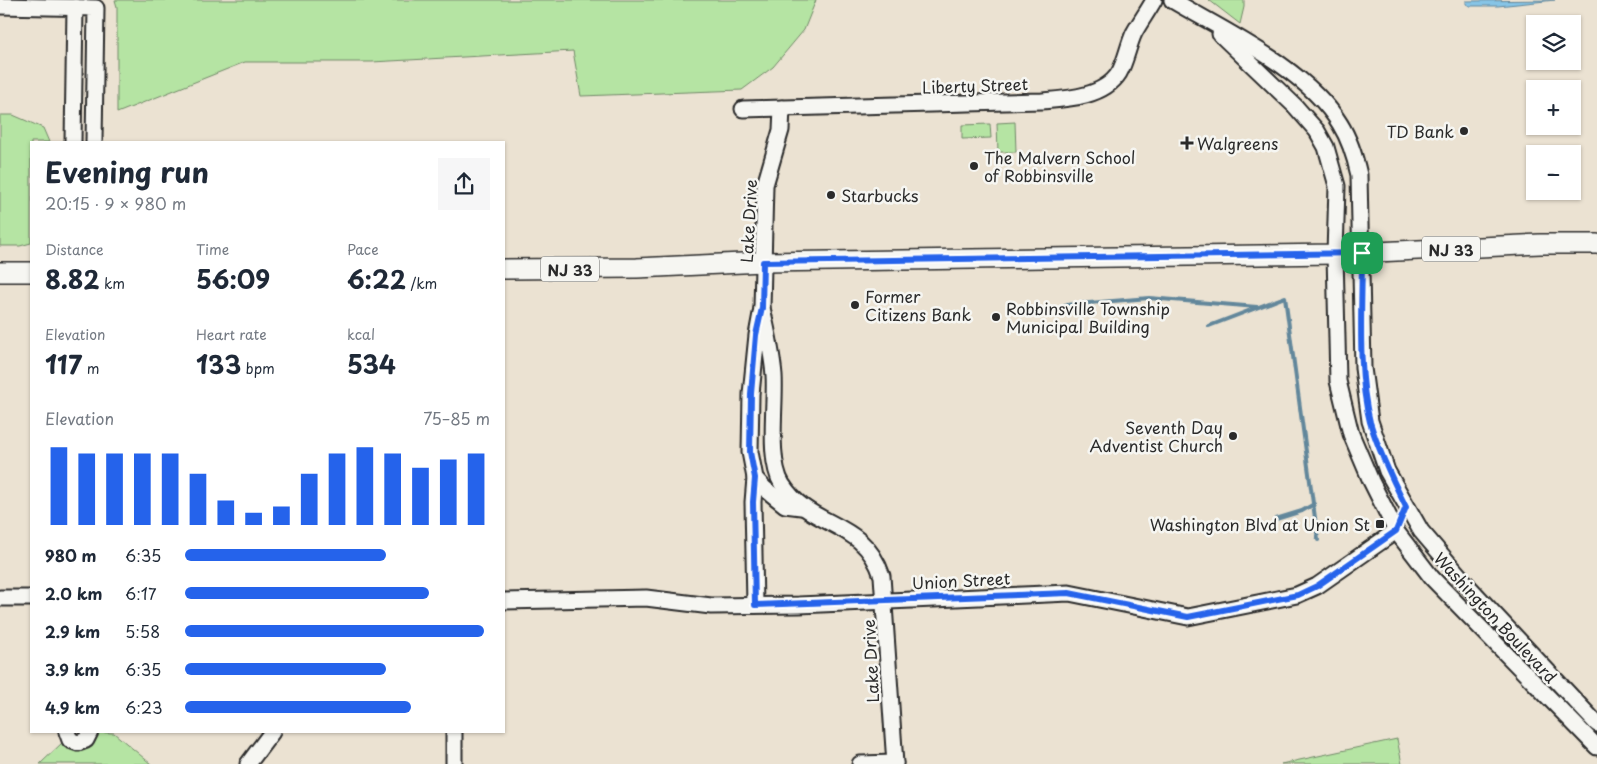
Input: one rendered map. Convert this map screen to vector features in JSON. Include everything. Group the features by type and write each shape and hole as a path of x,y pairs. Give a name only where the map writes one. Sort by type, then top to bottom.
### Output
{"main road":[{"name":"NJ 33","path":"505,270 636,268 763,262 1335,254 1540,244 1597,244"},
{"path":"0,272 28,271"}],"street":[{"name":"Liberty Street","path":"743,109 1068,99 1090,93 1108,85 1118,74 1134,34 1154,0"},
{"name":"Washington Boulevard","path":"1172,0 1243,41 1284,69 1311,90 1340,124 1354,156 1359,175 1363,368 1370,421 1387,471 1421,531 1469,587 1597,724"},
{"path":"0,6 96,8 94,141"},
{"path":"73,141 75,8"},
{"name":"Washington Boulevard","path":"1207,21 1295,106 1316,131 1326,147 1337,186 1335,254 1338,381 1350,434 1370,481 1396,531 1432,578 1597,747"},
{"name":"Lake Drive","path":"782,108 781,130 765,185 762,308 756,335 751,394 750,452 755,478 764,488 785,506 801,507"},
{"name":"Lake Drive","path":"762,308 774,373 777,471 782,484 801,507 848,532 868,547 882,576 895,763"},
{"path":"755,478 753,502 755,605"},
{"path":"1406,507 1396,531 1421,531"},
{"name":"Union Street","path":"505,601 646,598 711,606 884,602 1069,593 1188,617 1298,595 1317,586 1396,531"},
{"path":"0,598 30,598"},
{"path":"67,733 70,740 78,743 86,740 90,733"},
{"path":"248,764 271,733"},
{"path":"454,733 454,764"},
{"path":"860,764 895,763"}],"green space":[{"path":"115,0 816,0 804,30 773,67 742,90 581,96 573,51 372,62 245,62 117,113 117,7"},
{"path":"1209,0 1244,0 1240,24"},
{"path":"0,115 13,115 43,128 49,141 30,141 30,243 20,246 0,246"},
{"path":"1015,122 1016,152 998,152 997,123"},
{"path":"990,124 991,138 962,139 962,125"},
{"path":"87,733 114,733 151,764 40,764 64,741"},
{"path":"1397,739 1402,764 1281,764"}],"water":[{"path":"1555,0 1498,6 1470,6 1466,4 1466,1"}],"waterway":[{"path":"1209,326 1285,297 1318,540"},
{"path":"1065,305 1149,298 1257,307"},
{"path":"1276,519 1302,511 1314,504"}],"place":[{"name":"TD Bank","path":"1464,131"},
{"name":"Walgreens","path":"1187,143"},
{"name":"The Malvern School of Robbinsville","path":"974,166"},
{"name":"Starbucks","path":"831,195"},
{"name":"Former Citizens Bank","path":"855,305"},
{"name":"Robbinsville Township Municipal Building","path":"996,317"},
{"name":"Seventh Day Adventist Church","path":"1233,436"},
{"name":"Washington Blvd at Union St","path":"1380,524"}],"route":[{"path":"1362,253 1363,368 1370,421 1387,471 1406,507 1396,531 1317,586 1298,595 1188,617 1069,593 884,602 755,605 753,502 755,478 750,452 751,394 756,335 762,308 763,262 1088,259 1362,253"}]}
